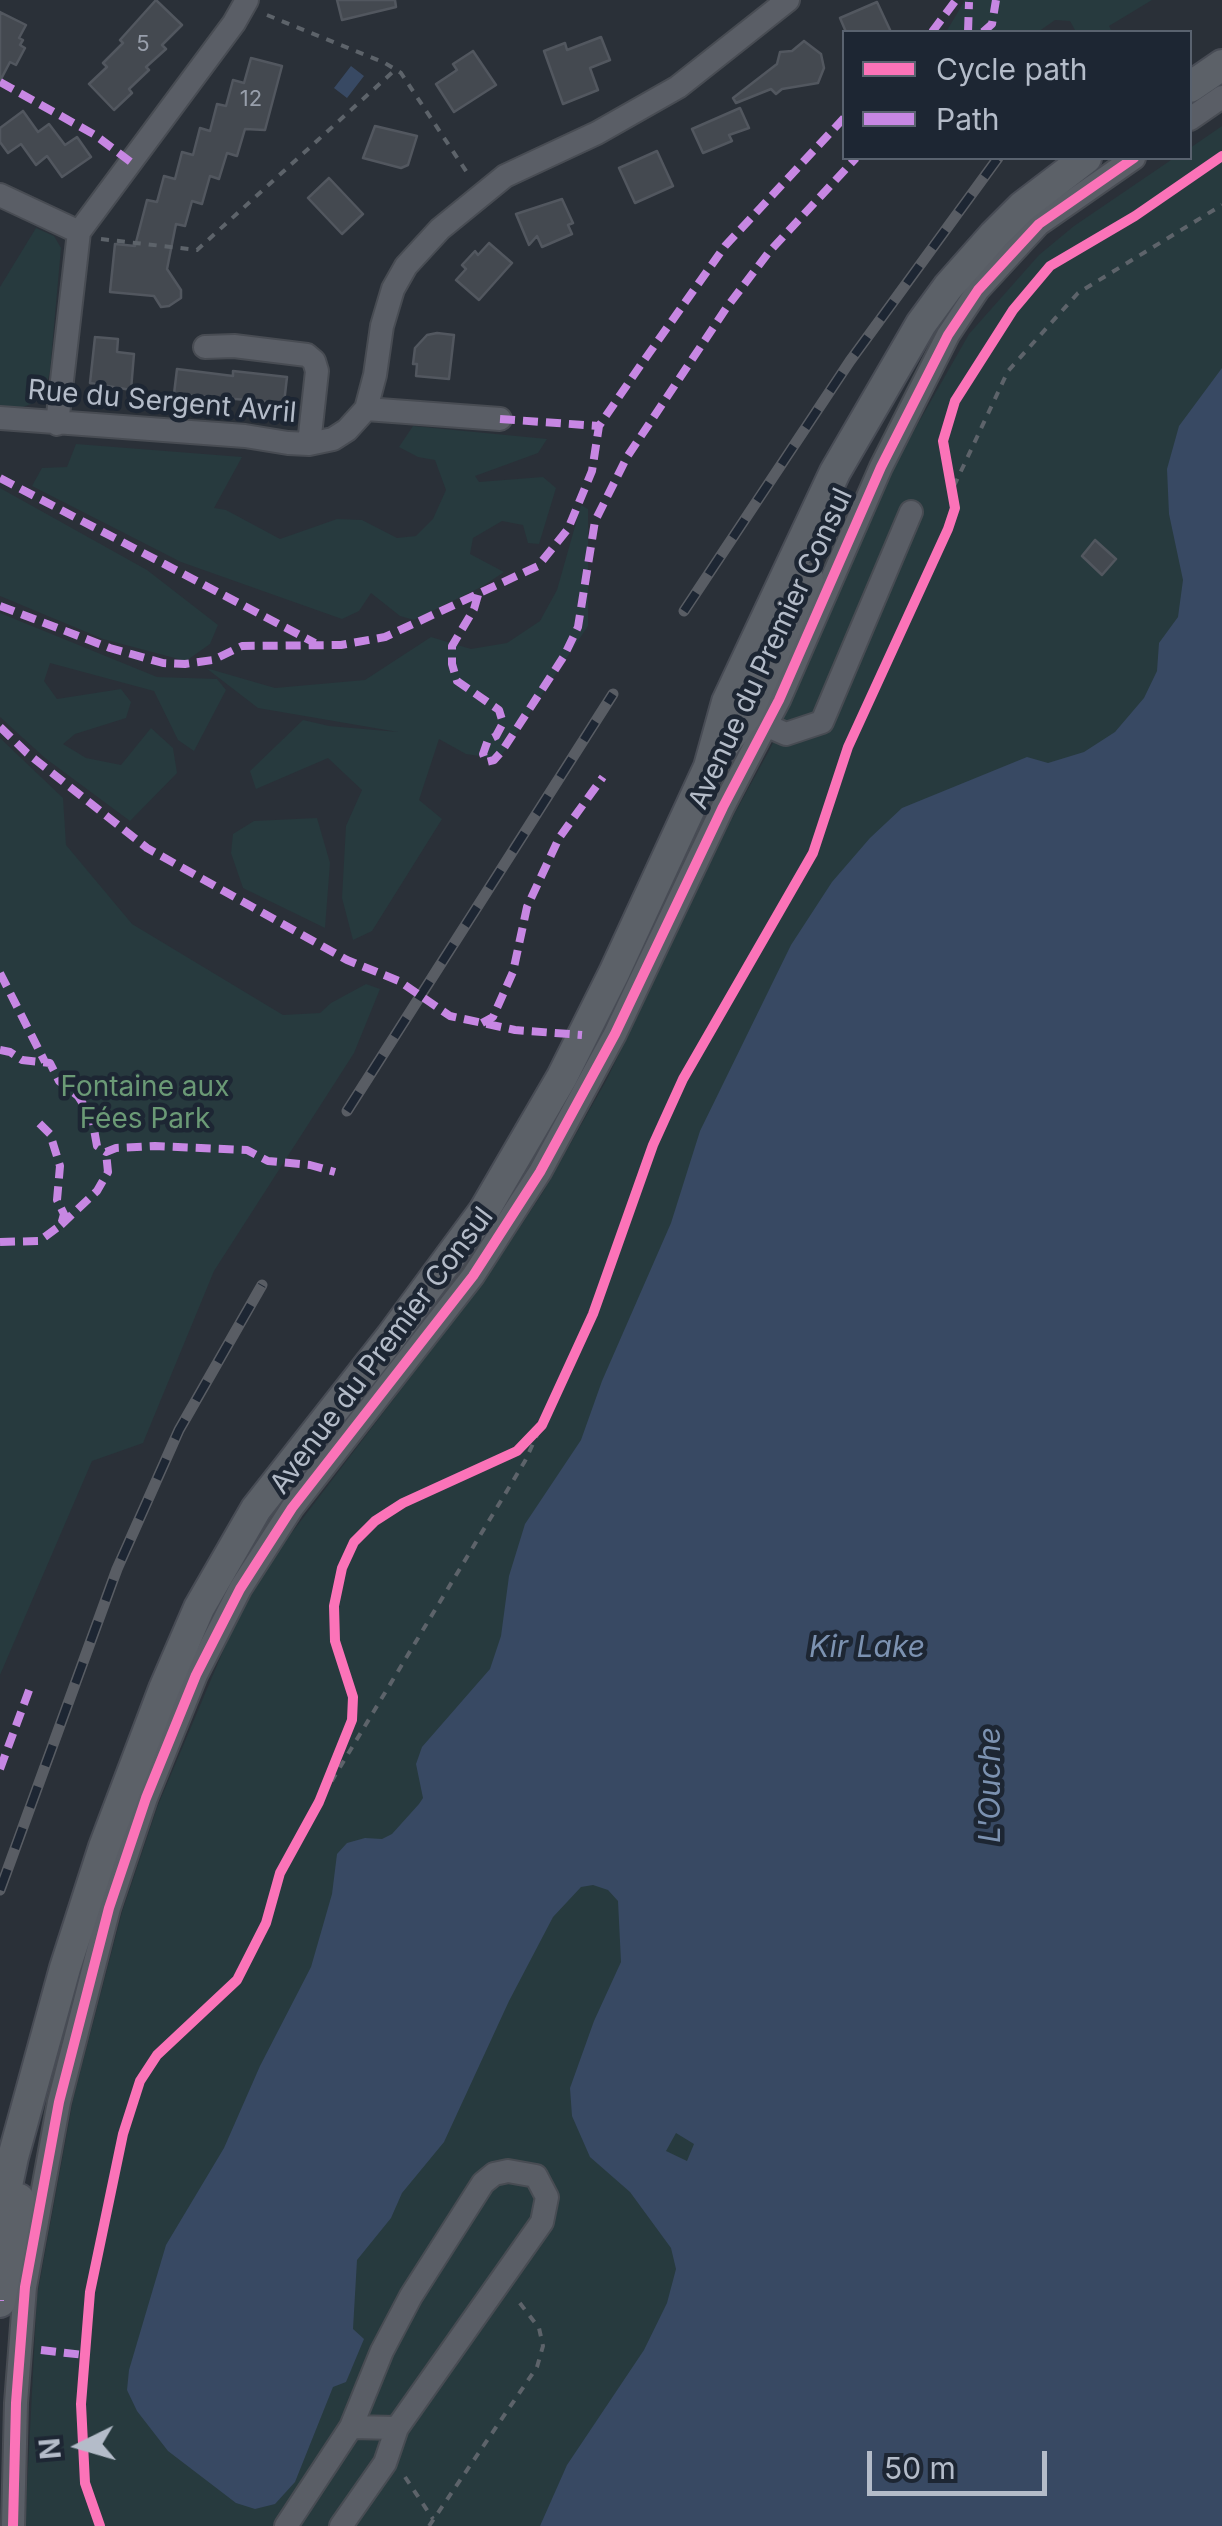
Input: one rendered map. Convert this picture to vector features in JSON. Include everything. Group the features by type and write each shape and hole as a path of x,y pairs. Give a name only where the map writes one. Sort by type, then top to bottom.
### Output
{"main road":[{"path":"1192,86 1222,65"},
{"name":"Avenue du Premier Consul","path":"0,2220 13,2157 65,1968 104,1847 164,1689 200,1608 256,1509 484,1211 562,1076 712,760 748,710 835,472 921,324 994,235 1022,207 1083,160"},
{"name":"Avenue du Premier Consul","path":"0,2302 28,2160 40,2063"}],"street":[{"path":"500,418 366,409 393,288 424,246 480,193 532,161 597,133 678,87 788,0"},
{"path":"57,424 79,232 243,2"},
{"path":"1192,118 1222,96"},
{"name":"Avenue du Premier Consul","path":"12,2526 25,2287 59,2102 110,1908 146,1798 196,1675 240,1589 292,1508 473,1276 540,1172 615,1034 748,710 948,335 978,290 1040,224 1131,160"},
{"path":"0,195 79,232"},
{"path":"205,347 307,354 317,371 308,444"},
{"name":"Rue du Sergent Avril","path":"0,418 308,444 333,439 366,409"},
{"path":"748,710 786,734 822,722 912,512"},
{"path":"286,2526 351,2427 410,2296 482,2183 508,2170 529,2172 547,2197 542,2222 397,2428 385,2463 342,2526"},
{"path":"351,2427 397,2428"}],"path":[{"path":"243,2 396,69 480,193"},
{"path":"79,232 102,239 197,250 396,69"},
{"path":"954,488 1008,370 1078,293 1222,205"},
{"path":"100,2526 85,2483 80,2404 90,2292 123,2134 140,2081 158,2055 237,1980 266,1923 280,1873 319,1802 480,1538 542,1426 593,1314 653,1144 682,1079 812,853 848,747 948,529 955,508 954,488 943,441"},
{"path":"517,1452 542,1426"},
{"path":"319,1802 352,1720"},
{"path":"429,2526 537,2367 542,2353 542,2338 534,2318 498,2286"},
{"path":"385,2463 413,2486 433,2519"}],"green space":[{"path":"965,0 1152,0 1109,26 1111,30 1075,30 1070,21 1055,20 1041,30 947,30"},
{"name":"Kir Lake","path":"1222,126 1222,2526 25,2526 37,2296 73,2100 122,1912 158,1805 234,1625 274,1556 486,1278 543,1192 607,1079 731,820 771,747 887,478 969,334 1039,255 1074,226 1171,160 1192,160 1192,147"},
{"path":"36,228 54,236 61,248 50,371 46,388 34,403 17,409 0,407 0,287"},
{"path":"413,426 547,439 538,453 475,476 479,482 543,477 556,488 539,544 528,543 523,525 502,521 473,538 470,554 504,572 414,620 400,616 371,593 359,611 342,619 181,562 32,486 42,468 67,467 76,444 242,457 214,508 226,510 280,539 337,519 362,520 397,538 416,536 433,519 446,490 435,460 399,447"},
{"path":"0,488 147,570 218,625 210,644 186,661 103,639 0,596"},
{"path":"581,505 588,509 588,626 499,759 466,754 439,739 419,800 442,819 372,931 353,940 342,898 346,826 362,790 328,758 256,789 250,771 303,720 398,732 258,708 206,668 275,688 365,680 431,637 471,649 507,643 540,621 557,590"},
{"path":"0,613 157,677 217,679 226,690 194,751 178,740 154,691 50,663 44,681 57,699 121,689 131,702 126,718 75,734 63,744 86,758 121,765 151,728 173,748 177,773 130,821 45,758 0,717"},
{"name":"Fontaine aux Fées Park","path":"0,738 63,798 66,845 132,924 283,1015 320,1013 366,984 380,989 354,1053 214,1271 143,1443 92,1461 0,1675"},
{"path":"317,818 330,863 325,928 243,888 231,853 233,834 254,821"}],"water":[{"path":"351,66 364,76 347,98 334,88"},
{"name":"Kir Lake","path":"1222,368 1222,2526 540,2526 567,2465 644,2350 667,2303 676,2269 671,2248 630,2192 590,2157 572,2116 570,2088 621,1962 618,1901 608,1890 593,1885 581,1887 553,1917 444,2142 402,2193 391,2218 357,2260 353,2329 364,2339 346,2382 333,2387 295,2482 275,2504 255,2509 236,2503 168,2451 137,2411 127,2390 129,2370 166,2245 224,2148 260,2066 311,1967 332,1894 337,1854 347,1843 392,1834 419,1804 423,1798 416,1764 422,1747 490,1669 501,1636 509,1576 525,1524 581,1440 602,1381 671,1223 700,1131 791,945 832,882 902,808 1027,757 1048,763 1084,752 1115,732 1144,698 1157,671 1159,643 1178,617 1183,580 1169,514 1167,469 1179,426","holes":["676,2133 694,2144 687,2161 666,2151"]}],"building":[{"path":"156,0 182,25 162,45 166,49 146,67 149,70 129,89 132,93 114,110 89,84 107,67 103,63"},
{"path":"337,0 395,0 396,7 342,20"},
{"path":"877,2 890,30 845,30 840,18"},
{"path":"0,12 26,25 19,38 25,48 16,65 10,62 0,81"},
{"path":"601,37 610,60 590,68 598,90 563,104 544,51 565,43 567,50"},
{"path":"804,41 821,54 824,68 818,83 782,89 776,94 771,89 736,103 733,98 777,64 780,52 792,51"},
{"path":"473,51 496,85 454,112 436,84 457,70 453,64"},
{"path":"251,58 282,66 265,130 245,129 237,156 227,153 219,179 210,176 202,204 192,201 185,226 176,224 167,269 181,290 181,298 161,307 154,296 110,292 115,244 135,246 147,200 157,202 164,176 175,179 182,152 193,155 200,128 210,131 217,104 226,106 233,80 244,83"},
{"path":"740,108 749,128 729,135 732,141 703,153 692,129"},
{"path":"23,111 38,132 49,124 65,145 77,137 91,157 62,177 47,156 36,165 21,144 8,153 0,142 0,128"},
{"path":"375,126 417,136 408,165 401,168 363,158"},
{"path":"657,151 673,186 635,203 619,168"},
{"path":"329,178 363,214 342,234 308,198"},
{"path":"562,199 573,223 568,225 572,234 542,247 537,236 529,245 516,214"},
{"path":"489,243 512,263 479,300 456,280 466,269 462,265"},
{"path":"427,335 454,335 449,379 416,376 415,348"},
{"path":"95,337 118,339 117,352 134,354 131,390 90,383"},
{"path":"177,369 287,377 284,403 174,394"},
{"path":"1095,540 1116,559 1102,575 1082,556"}],"railway":[{"path":"684,611 850,361 997,160"},
{"path":"347,1111 613,694"},
{"path":"0,1890 117,1569 179,1430 262,1285"}],"marked path":[{"path":"934,30 956,0"},
{"path":"985,30 992,24 996,0"},
{"path":"968,30 969,2"},
{"path":"0,82 95,135 132,163"},
{"path":"0,606 110,648 163,663 185,664 213,660 242,646 341,645 385,637 538,566 568,529 592,471 599,426 725,246 842,120"},
{"path":"478,595 452,646 452,664 457,681 499,710 503,723 496,736 488,740 483,754 486,762 502,751 564,656 578,627 595,521 627,457 727,307 769,252 854,160"},
{"path":"500,419 599,426"},
{"path":"0,478 315,643"},
{"path":"0,727 147,848 347,960 399,981 450,1016 515,1030 582,1035"},
{"path":"482,1023 493,1017 513,972 527,907 559,838 603,777"},
{"path":"0,973 45,1062"},
{"path":"0,1050 22,1060 50,1063 59,1081 78,1096 92,1118 97,1146 106,1152 155,1146 247,1150 268,1161 335,1172"},
{"path":"0,1242 39,1241 61,1225 64,1214 57,1200 60,1166 50,1134 39,1123"},
{"path":"61,1225 97,1191 108,1172 106,1152"},
{"path":"0,1769 31,1685"},
{"path":"41,2350 84,2355"}],"cycle path":[{"path":"100,2526 85,2483 81,2404 90,2292 123,2134 140,2081 157,2055 237,1980 266,1923 280,1873 319,1802 352,1720 353,1697 335,1641 334,1606 342,1568 354,1542 375,1521 403,1503 517,1451 542,1425 593,1314 653,1145 683,1079 813,853 848,747 948,529 955,508 943,441 955,401 1013,310 1050,266 1135,216 1222,156"},
{"path":"13,2526 16,2403 25,2287 59,2102 109,1908 146,1798 196,1675 240,1589 292,1508 473,1276 540,1172 615,1034 723,807 779,700 881,467 948,335 978,290 1039,224 1131,160"}],"water label":[{"name":"L'Ouche","path":"991,1785"}]}
